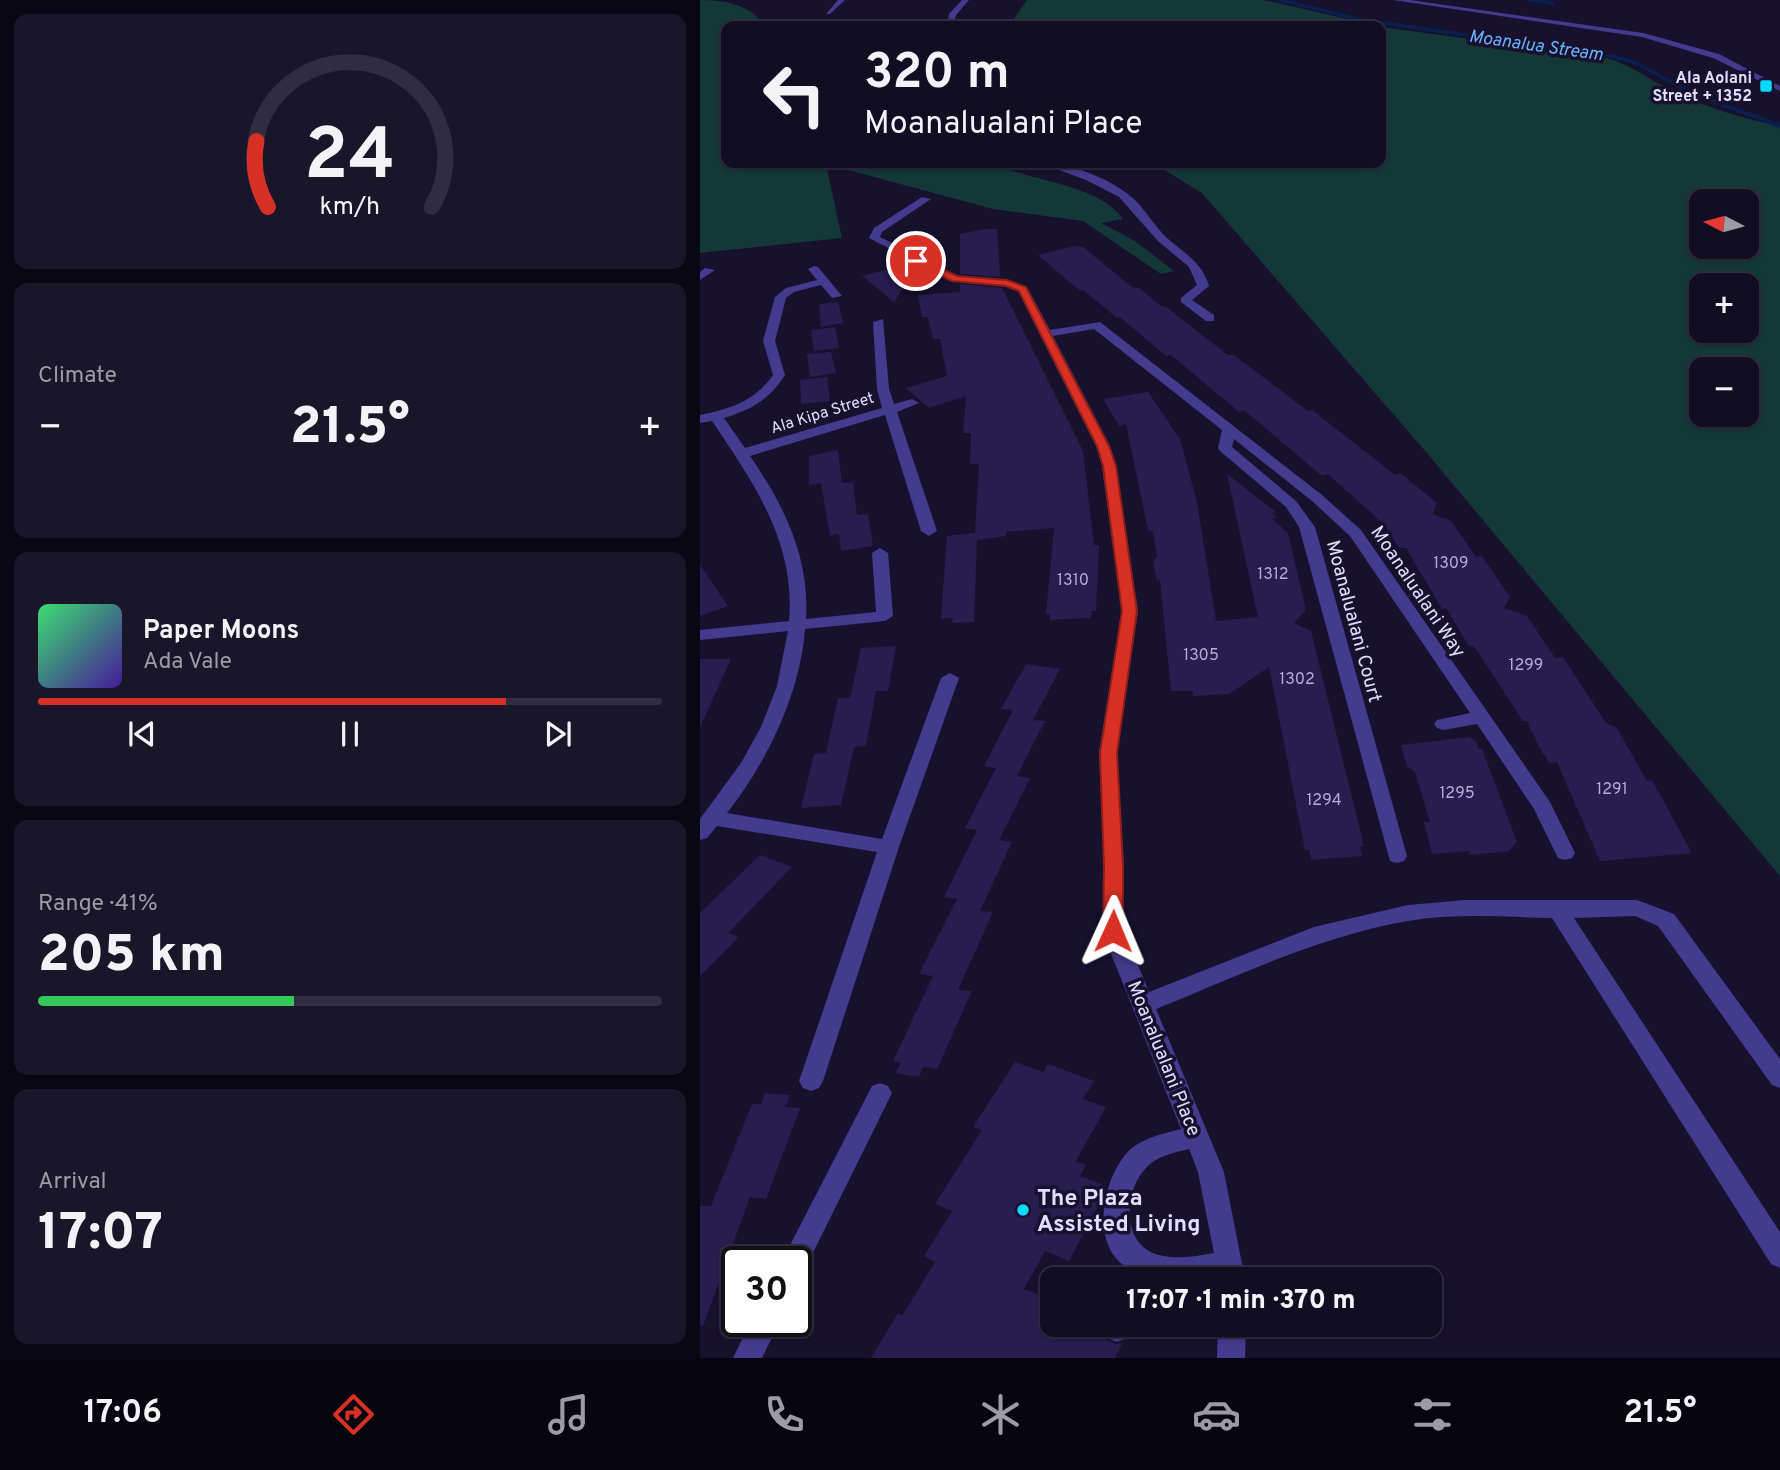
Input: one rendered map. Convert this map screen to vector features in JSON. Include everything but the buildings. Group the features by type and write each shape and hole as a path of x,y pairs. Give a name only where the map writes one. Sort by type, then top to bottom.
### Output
{"street":[{"path":"828,13 842,0"},
{"path":"951,21 953,14 966,0"},
{"path":"1396,0 1643,35 1716,57 1780,89"},
{"path":"1060,168 1084,176 1129,200 1159,237 1193,262 1201,274 1203,286 1185,300 1210,318"},
{"name":"Moanalualani Place","path":"926,199 878,230 874,238 956,279 1007,283 1023,289 1103,446 1109,466 1120,527 1130,611 1108,753 1114,866 1113,931 1211,1172 1230,1267"},
{"path":"814,269 836,296"},
{"path":"824,281 790,290 781,297 768,341 779,374 768,393 756,404 708,418 741,454 781,520 795,570 800,623 789,675 759,750 707,826 889,847"},
{"path":"879,321 883,389 929,531"},
{"name":"Moanalualani Way","path":"1046,334 1096,325 1356,533 1543,807 1565,853"},
{"name":"Ala Kipa Street","path":"741,454 912,403"},
{"name":"Moanalualani Court","path":"1229,429 1225,448 1291,503 1307,527 1397,856"},
{"path":"700,635 885,616 880,554"},
{"path":"811,1081 889,847 950,678"},
{"path":"1443,724 1481,717"},
{"path":"1143,1004 1322,933 1408,913 1465,908 1637,908 1667,919 1780,1077"},
{"path":"1558,910 1780,1255"},
{"path":"804,1246 880,1093"},
{"path":"1142,1267 1127,1251 1116,1221 1122,1186 1132,1165 1146,1152 1197,1136"},
{"path":"747,1358 758,1337"},
{"path":"1231,1358 1232,1337"}],"green space":[{"path":"700,0 732,4 746,9 759,19 721,21 721,168 827,168 842,238 700,253"},
{"path":"1027,0 1264,0 1356,21 1012,21"},
{"path":"1386,28 1603,57 1623,64 1701,104 1780,126 1780,876 1426,452 1202,193 1161,168 1386,168"},
{"path":"841,168 1006,168 1081,190 1112,207 1123,219 1101,223 1135,241 1174,271 1161,274 1083,221 993,209"}],"waterway":[{"name":"Moanalua Stream","path":"1280,0 1369,21"},
{"path":"1530,0 1553,3"},
{"name":"Moanalua Stream","path":"1386,23 1612,56 1636,63 1696,95 1753,116"},
{"name":"Moanalua Stream","path":"1749,114 1780,126"}],"place":[{"name":"Ala Aolani Street + 1352","path":"1766,86"},
{"name":"The Plaza Assisted Living","path":"1023,1210"}],"route":[{"path":"916,261 956,279 1007,283 1023,289 1103,446 1109,466 1130,611 1108,753 1114,866 1113,931"}]}
